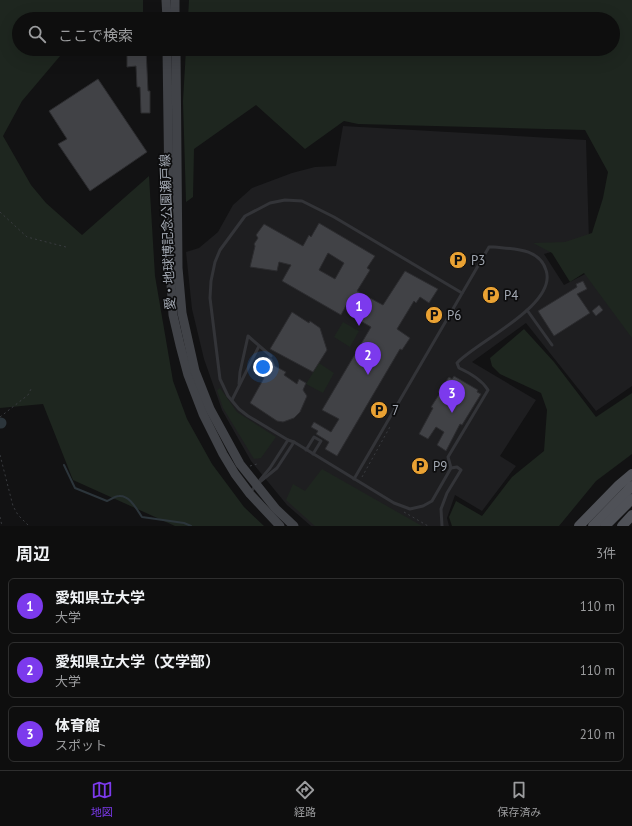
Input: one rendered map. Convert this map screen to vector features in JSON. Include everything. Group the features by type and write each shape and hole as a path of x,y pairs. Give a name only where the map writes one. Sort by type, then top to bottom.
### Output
{"main road":[{"path":"166,0 166,12"},
{"path":"175,0 175,12"},
{"name":"愛・地球博記念公園瀬戸線","path":"167,56 170,267 173,314 188,375 203,414 223,454 235,474 250,494 280,526"},
{"name":"愛・地球博記念公園瀬戸線","path":"176,56 178,268 182,313 195,371 210,409 240,464 276,509 294,526"},
{"path":"579,526 619,485 632,474"},
{"path":"593,526 632,486"},
{"path":"604,526 632,499"},
{"path":"622,526 632,515"}],"lane":[{"path":"354,479 489,247 531,252 539,257 545,266 548,279 546,287 532,307 490,339 463,356 457,363 459,368 485,385 488,390 448,457 451,468 432,501 423,506 410,509 394,503 354,479 313,454 306,450 294,442 288,440 248,416 239,409 232,400 220,379 210,298 211,281 215,262 220,250 245,216 256,209 270,203 285,200 302,201 334,217 462,293"},
{"path":"527,310 552,345"},
{"path":"239,384 240,372 248,336 271,356"},
{"path":"232,400 259,346"},
{"path":"306,450 314,437 321,441 313,454"},
{"path":"250,494 256,484 270,468 288,440"},
{"path":"256,484 278,468 294,442"},
{"path":"442,526 441,509 447,493 461,470 457,467 451,468"}],"path":[{"path":"0,212 27,237 66,247"},
{"path":"0,417 28,395 32,387"},
{"path":"0,455 13,506 18,515 29,526"},
{"path":"250,466 257,464"},
{"path":"0,517 2,526"}],"shaded area":[{"path":"0,0 143,0 143,12 12,12 12,56 60,56 22,101 3,136 31,185 46,203 82,235 149,176 155,276 173,381 187,419 212,464 244,507 264,526 175,526 73,480 43,404 0,408"},
{"path":"189,0 632,0 632,338 584,273 570,282 552,253 533,243 565,242 592,233 603,198 608,172 585,130 358,124 344,121 305,149 256,105 194,149 193,197 186,202 183,101 186,56 620,56 620,12 188,12"},
{"path":"343,126 586,140 589,241 544,254 564,285 589,272 632,330 632,386 596,411 526,323 472,362 536,400 500,456 516,466 482,511 455,495 447,518 449,526 311,526 287,505 251,461 222,410 204,359 192,309 186,252 199,248 218,232 233,205 252,188 292,173 315,167 336,166"},
{"path":"343,322 359,331 350,347 334,337"},
{"path":"524,329 554,362 596,417 632,393 632,454 596,481 559,526 452,526 449,517 456,501 482,516 512,477 544,451 547,410 541,393 500,374 492,366 490,358"},
{"path":"319,363 334,373 323,393 306,384"},
{"path":"220,388 237,412 276,437 261,458 254,459 223,408 217,390"},
{"path":"322,469 422,526 315,526 286,500 293,484 305,491"}],"building":[{"path":"127,56 146,56 148,91 150,91 150,113 141,113 140,87 137,87 136,66 127,67"},
{"path":"98,79 147,152 90,191 58,144 67,139 49,111"},
{"path":"319,223 375,256 367,268 370,270 357,291 383,305 405,271 438,289 429,303 420,297 416,303 414,301 397,329 410,338 402,350 400,349 337,456 325,449 329,442 316,434 318,431 311,427 314,422 331,432 339,419 322,410 371,327 352,316 358,305 349,300 341,315 282,281 291,265 279,262 277,271 250,267 255,246 254,244 258,238 256,235 264,224 303,246 309,235 311,237","holes":["328,253 344,263 335,279 319,270"]},
{"path":"583,281 587,289 577,294 590,313 554,336 538,311 577,287 576,284"},
{"path":"599,305 603,310 596,316 592,311"},
{"path":"292,312 320,328 327,350 313,372 270,349"},
{"path":"268,357 272,359 275,366 286,372 284,375 297,384 299,379 306,383 303,390 307,396 300,412 294,418 283,422 277,421 250,403 264,378 256,372 258,366"},
{"path":"454,376 478,390 477,392 481,394 462,425 460,424 446,451 437,445 444,432 436,427 428,439 419,434 433,408 431,407 440,393 438,392 449,377 452,379"}],"waterway":[{"path":"64,465 75,488 107,501 123,496 130,500 142,517 184,523 191,526"}],"place":[{"name":"P3","path":"458,260"},
{"name":"P4","path":"491,295"},
{"name":"P6","path":"434,315"},
{"name":"愛知県立大学","path":"359,326"},
{"name":"愛知県立大学（文学部）","path":"368,375"},
{"name":"7","path":"379,410"},
{"name":"体育館","path":"452,413"},
{"name":"P9","path":"420,466"}]}
